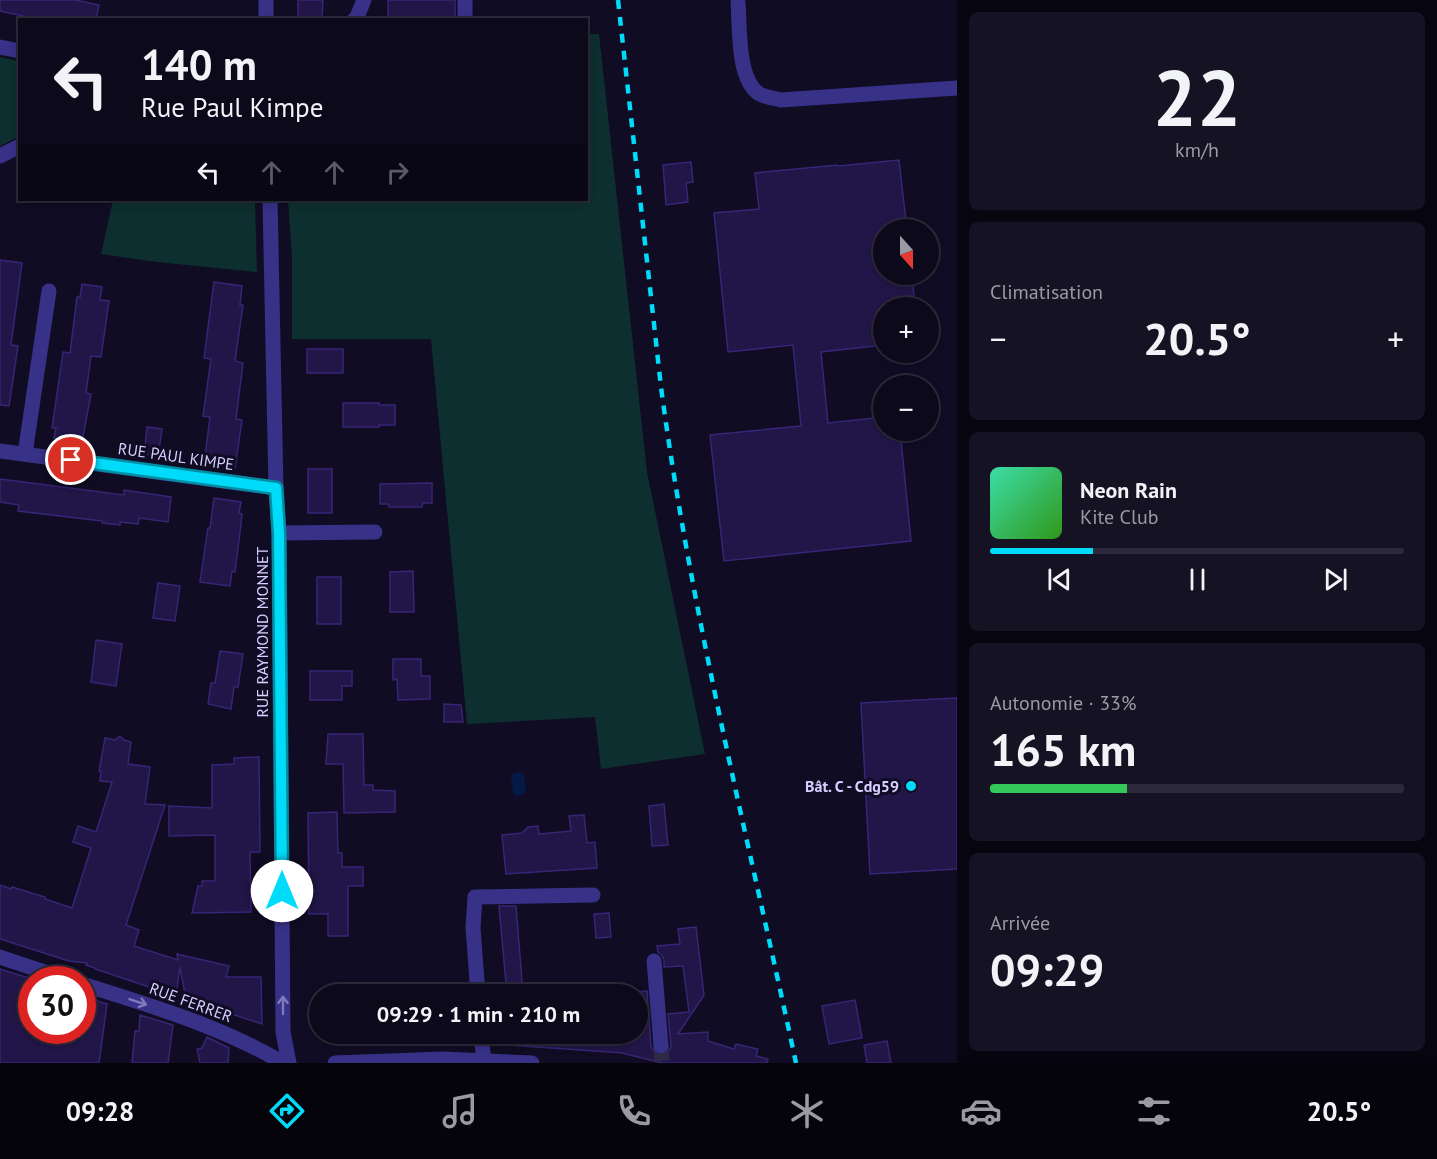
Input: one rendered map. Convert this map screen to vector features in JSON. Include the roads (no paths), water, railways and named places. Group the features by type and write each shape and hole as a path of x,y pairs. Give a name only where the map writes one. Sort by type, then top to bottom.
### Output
{"street":[{"path":"266,0 266,18"},
{"path":"356,18 364,0"},
{"path":"465,0 465,18"},
{"path":"738,3 742,60 747,80 759,94 781,100 957,88"},
{"path":"0,47 18,51"},
{"path":"0,156 18,147"},
{"name":"RUE RAYMOND MONNET","path":"270,201 279,533 283,1032 289,1063"},
{"path":"24,454 49,291"},
{"name":"RUE PAUL KIMPE","path":"0,451 276,488"},
{"path":"279,533 375,532"},
{"path":"477,984 473,928 475,897 593,895"},
{"path":"0,957 27,966"},
{"path":"654,961 661,1046"},
{"name":"RUE FERRER","path":"96,988 214,1028 260,1048 284,1063"},
{"path":"482,1044 484,1060"},
{"path":"335,1063 400,1060 484,1060 532,1063"}],"water":[{"path":"521,772 524,775 526,791 523,795 516,796 513,793 511,776"}],"tunnel":[{"path":"661,1046 662,1063"}],"railway":[{"path":"618,0 661,387 673,472 704,641 796,1063"}],"place":[{"name":"Bât. C - Cdg59","path":"911,786"}]}
